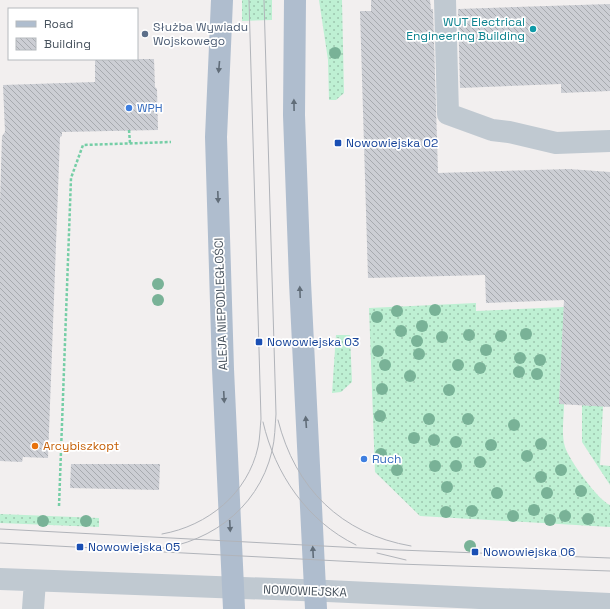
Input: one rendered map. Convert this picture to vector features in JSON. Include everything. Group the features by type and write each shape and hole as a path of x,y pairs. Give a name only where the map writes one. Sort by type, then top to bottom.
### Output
{"main road":[{"name":"ALEJA NIEPODLEGŁOŚCI","path":"222,0 216,138 223,377 234,599"},
{"path":"295,0 294,88 296,174 302,338 315,600"}],"street":[{"path":"445,0 448,114 492,130 509,132 556,143 610,141"},
{"name":"NOWOWIEJSKA","path":"0,579 234,599 610,604"},
{"path":"34,609 35,581"}],"path":[{"path":"129,130 130,143"},
{"path":"58,506 72,178 83,145 171,142"}],"green space":[{"path":"242,0 272,0 272,20 242,21"},
{"path":"319,0 342,0 344,93 336,100 329,100 328,60"},
{"path":"476,303 476,311 564,307 559,404 564,404 563,431 565,447 584,479 598,496 610,505 610,527 420,516 375,472 369,308"},
{"path":"336,335 350,335 352,382 341,392 332,393"},
{"path":"582,405 603,406 600,465 610,466 610,485 582,442"},
{"path":"0,514 99,518 99,527 0,523"}],"building":[{"path":"371,0 430,0 431,9 433,9 438,173 569,169 610,172 610,407 559,404 564,300 486,303 485,275 368,278 360,11 371,11"},
{"name":"WUT Electrical Engineering Building","path":"610,4 610,91 561,93 561,84 460,88 458,9"},
{"path":"154,59 155,87 157,89 158,130 62,132 62,136 60,137 48,458 23,457 22,462 0,461 0,202 2,136 5,132 3,85 95,82 95,60"},
{"path":"71,464 160,464 159,490 70,488"}],"tram line":[{"path":"162,534 195,524 224,505 245,479 253,464 259,444 261,419 249,0"},
{"path":"144,550 166,548 187,542 207,534 225,522 241,508 255,492 265,472 272,451 276,414 264,0"},
{"path":"278,420 296,467 309,487 325,504 343,519 363,531 386,540 411,546"},
{"path":"263,422 268,441 276,460 296,494 322,523 338,535 356,545"},
{"path":"0,529 399,550 610,558"},
{"path":"0,543 150,551"},
{"path":"164,552 398,564 610,571"},
{"path":"377,553 406,560"}],"place":[{"name":"WUT Electrical Engineering Building","path":"533,29"},
{"name":"Służba Wywiadu Wojskowego","path":"145,34"},
{"name":"WPH","path":"129,108"},
{"name":"Nowowiejska 02","path":"338,143"},
{"name":"Nowowiejska 03","path":"259,342"},
{"name":"Arcybiszkopt","path":"35,446"},
{"name":"Ruch","path":"364,459"},
{"name":"Nowowiejska 05","path":"80,547"},
{"name":"Nowowiejska 06","path":"475,552"}]}
